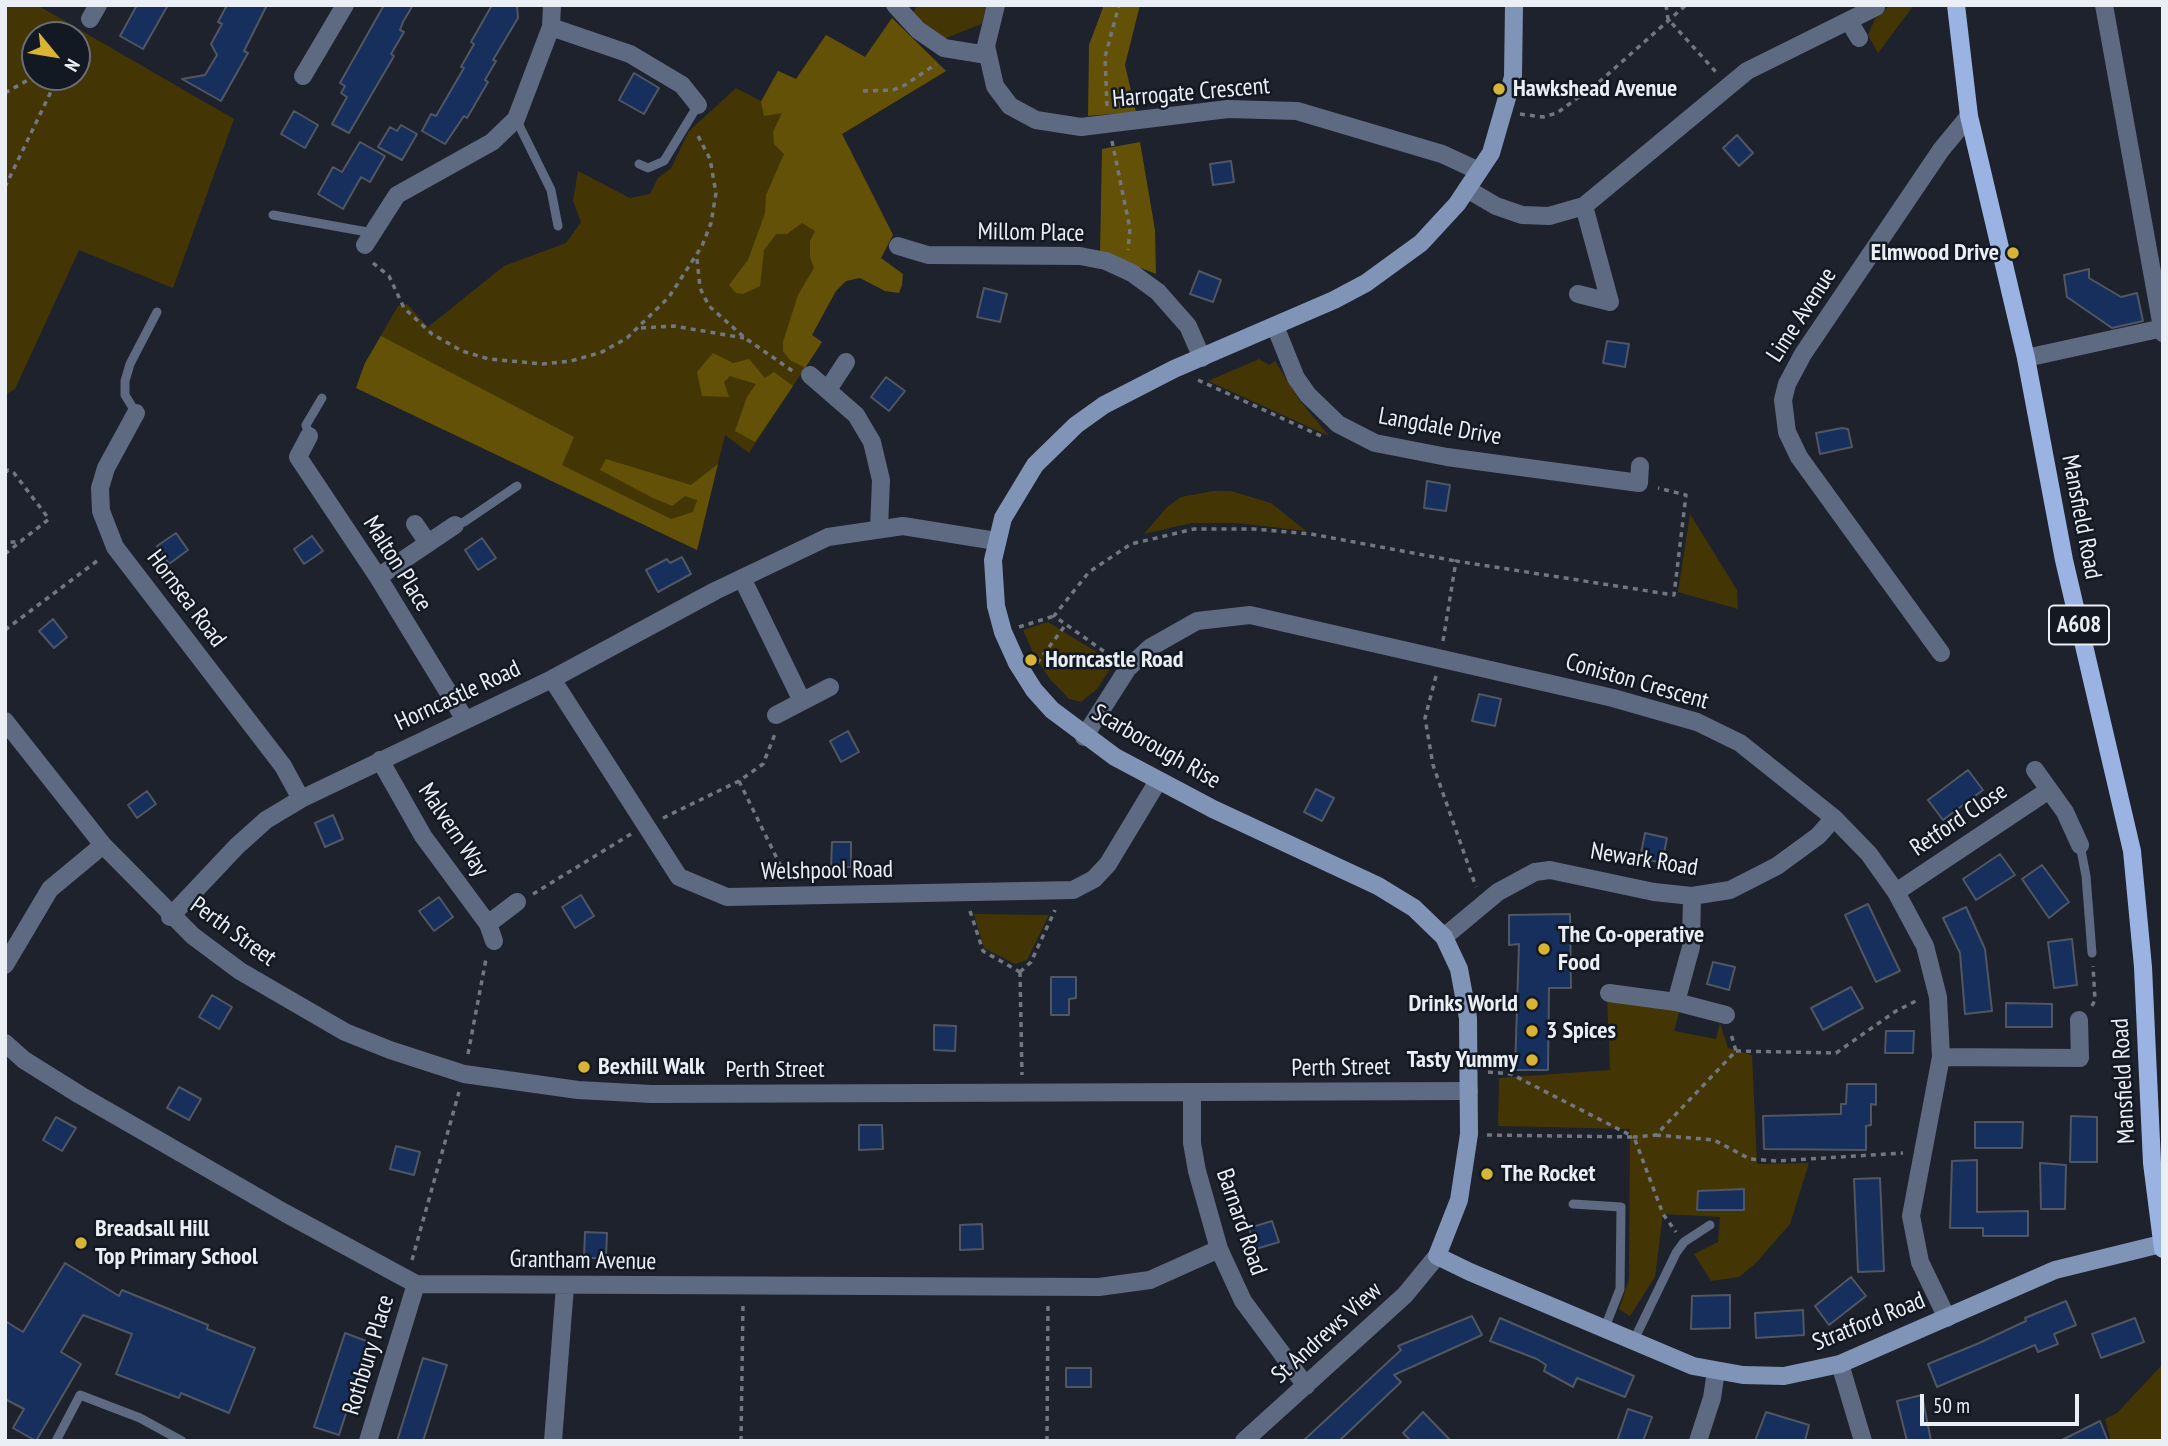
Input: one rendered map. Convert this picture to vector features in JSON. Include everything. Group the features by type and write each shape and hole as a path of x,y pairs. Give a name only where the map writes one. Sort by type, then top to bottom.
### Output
{"main road":[{"name":"Mansfield Road","path":"1956,5 1969,116 2026,358 2064,560 2132,851 2143,967 2162,1247"}],"street":[{"path":"303,76 345,5"},
{"path":"369,239 397,195 492,142 516,119 551,27 552,5"},
{"path":"894,5 918,30 949,49 987,55"},
{"name":"Harrogate Crescent","path":"996,5 988,36 987,55 995,86 1004,100 1024,114 1047,124 1081,127 1108,125 1228,109 1297,111 1442,154 1479,171"},
{"name":"Scarborough Rise","path":"1437,1256 1459,1200 1469,1134 1468,1018 1460,969 1444,937 1414,908 1378,886 1158,780 1084,737 1052,710 1026,678 1003,632 992,577 996,541 1011,502 1035,465 1054,445 1104,405 1174,369 1334,300 1392,265 1422,243 1467,189 1491,153 1513,77 1514,5"},
{"path":"2026,358 2163,330 2104,5"},
{"path":"1467,189 1496,206 1522,215 1549,216 1584,206 1728,85 1768,60 1876,7"},
{"path":"1849,21 1859,38"},
{"path":"551,27 630,54 682,85 693,112"},
{"name":"Lime Avenue","path":"1941,653 1799,457 1787,432 1783,400 1793,371 1803,354 1941,150 1969,116"},
{"path":"1578,295 1610,302 1584,206"},
{"name":"Millom Place","path":"898,246 928,255 1080,256 1106,261 1132,272 1158,292 1188,326 1202,358"},
{"name":"Langdale Drive","path":"1275,326 1296,378 1308,395 1329,416 1356,434 1388,447 1412,452 1640,475"},
{"path":"829,388 846,362"},
{"path":"810,375 829,388 856,415 872,442 880,480 880,528"},
{"name":"Hornsea Road","path":"136,413 106,468 100,488 101,511 116,547 283,766 301,799"},
{"name":"Malton Place","path":"309,436 298,457 378,577 464,718"},
{"path":"415,524 428,542"},
{"path":"378,577 455,524"},
{"name":"Horncastle Road","path":"170,916 237,846 266,820 301,799 464,718 552,679 742,578 828,537 903,526 996,541"},
{"path":"742,578 802,701"},
{"name":"Coniston Crescent","path":"1084,737 1128,668 1166,636 1197,621 1250,615 1613,698 1697,722 1747,748 1834,818 1869,854 1896,891 1924,946 1938,997 1941,1057 1913,1193 1913,1236 1920,1262 1947,1318"},
{"name":"Welshpool Road","path":"552,679 679,877 701,889 727,897 1063,892 1084,886 1102,872 1131,829 1158,780"},
{"path":"776,715 830,687"},
{"name":"Perth Street","path":"5,721 103,845 170,916 240,971 299,1008 390,1050 464,1074 578,1090 652,1094 1469,1091"},
{"name":"Malvern Way","path":"380,760 422,836 491,932"},
{"name":"Retford Close","path":"2035,771 2065,812 2080,845"},
{"name":"Retford Close","path":"1896,891 2049,790"},
{"name":"Newark Road","path":"1444,937 1482,903 1535,872 1550,870 1692,896 1730,890 1759,877 1818,836 1834,818"},
{"path":"5,965 50,889 103,845"},
{"path":"1676,1002 1690,947 1692,896"},
{"path":"491,932 517,902"},
{"path":"1609,993 1676,1002 1726,1015"},
{"path":"1941,1057 2080,1058 2079,1020"},
{"name":"Grantham Avenue","path":"5,1043 24,1060 92,1102 411,1282 743,1287 1048,1288 1125,1285 1150,1280 1219,1249"},
{"name":"Barnard Road","path":"1192,1093 1192,1143 1219,1249 1243,1301 1306,1386"},
{"name":"Stratford Road","path":"1437,1256 1633,1342 1716,1371 1784,1376 1840,1364 2055,1270 2162,1247"},
{"name":"St Andrews View","path":"1244,1441 1405,1295 1437,1256"},
{"name":"Rothbury Place","path":"368,1441 411,1282"},
{"path":"553,1441 565,1286"},
{"path":"1840,1364 1863,1441"},
{"path":"1698,1441 1712,1398 1716,1371"}],"lane":[{"path":"639,164 648,168 664,161 693,112"},
{"path":"516,119 551,190 558,226"},
{"path":"273,215 369,239"},
{"path":"136,413 125,395 125,381 130,364 158,312"},
{"path":"309,436 306,425 322,398"},
{"path":"455,524 464,522 517,486"},
{"path":"2080,845 2086,876 2092,953"},
{"path":"1573,1204 1621,1207 1620,1289 1604,1330"},
{"path":"1633,1342 1670,1263 1684,1242 1710,1225"},
{"path":"56,1441 80,1395 140,1418 182,1441"}],"path":[{"path":"1666,5 1668,19 1728,85"},
{"path":"1505,110 1543,117 1557,113 1598,83 1686,5"},
{"path":"863,91 893,90 905,85 928,72 949,49"},
{"path":"5,93 21,84"},
{"path":"5,187 51,91"},
{"path":"369,239 372,262 389,276 404,308 432,334 472,355 512,362 572,361 609,349 639,328 669,297 697,257 711,223 716,193 710,159 693,112"},
{"path":"697,257 702,296 718,315 745,338 807,380 810,375"},
{"path":"639,328 674,326 745,338"},
{"path":"1174,369 1343,446 1356,434"},
{"path":"5,474 8,470 14,473 49,519 5,554"},
{"path":"1003,632 1054,616 1089,572 1119,550 1131,544 1194,529 1288,531 1675,595 1686,495 1640,475"},
{"path":"5,543 21,541"},
{"path":"5,630 116,547"},
{"path":"1457,561 1440,658 1425,718 1433,765 1482,903"},
{"path":"1054,616 1064,626 1128,668"},
{"path":"1026,678 1064,626"},
{"path":"517,902 645,826 739,781 763,764 777,729 776,715"},
{"path":"739,781 789,882 788,895"},
{"path":"1023,1093 1020,972 1031,962 1063,892"},
{"path":"964,893 983,951 1020,972"},
{"path":"411,1282 464,1074 491,932"},
{"path":"2079,1020 2087,1017 2095,1000 2092,953"},
{"path":"1656,1135 1736,1051 1836,1053 1916,1000 1938,997"},
{"path":"1726,1015 1736,1051"},
{"path":"1469,1070 1511,1074 1633,1137 1663,1214 1684,1242"},
{"path":"1469,1134 1633,1137 1656,1135 1714,1140 1750,1159 1777,1161 1922,1152"},
{"path":"741,1441 743,1287"},
{"path":"1047,1441 1048,1288"}],"shaded area":[{"path":"5,5 37,5 65,21 21,21 21,91 91,91 91,36 234,119 173,288 79,250 15,389 5,395"},
{"path":"918,5 988,5 981,24 939,41 913,12"},
{"path":"1104,5 1140,5 1125,65 1136,112 1088,116 1089,45"},
{"path":"1890,5 1914,5 1878,53 1868,35 1875,19"},
{"path":"892,18 946,71 842,134 893,235 845,261 803,328 822,342 749,453 725,435 697,550 356,388 365,363 398,306 407,304 428,327 504,266 566,243 581,222 573,201 578,171 630,198 650,194 658,178 671,168 689,131 736,88 761,101 778,71 796,79 826,35 865,57"},
{"path":"892,18 946,71 842,134 893,235 881,258 903,274 902,285 899,293 885,291 860,278 846,281 836,291 812,335 822,342 805,368 790,360 783,351 783,342 798,295 814,268 810,257 810,241 815,231 802,223 787,234 776,234 764,250 760,286 743,294 736,293 729,285 748,260 765,213 766,195 784,154 774,144 773,132 782,113 764,116 761,102 778,71 796,79 826,35 865,57"},
{"path":"1140,142 1155,230 1156,274 1100,252 1102,149"},
{"path":"381,336 574,437 562,465 671,519 693,512 697,500 685,496 672,506 653,498 600,470 606,459 691,485 718,464 697,550 356,388 365,363"},
{"path":"713,353 733,363 749,359 765,378 774,372 793,386 755,442 735,431 747,397 756,384 730,376 724,382 729,397 702,396 697,372"},
{"path":"1259,359 1269,365 1275,361 1298,398 1329,436 1208,381"},
{"path":"1213,491 1231,491 1271,503 1306,531 1237,523 1192,523 1144,534 1167,507 1181,497"},
{"path":"1690,514 1737,590 1738,609 1678,592"},
{"path":"1048,622 1114,663 1097,689 1081,702 1069,699 1050,679 1035,657 1023,630"},
{"path":"974,914 1049,915 1027,960 1015,964 984,948"},
{"path":"1607,996 1680,1010 1674,1031 1716,1039 1720,1023 1728,1048 1752,1055 1757,1164 1809,1163 1790,1224 1755,1264 1739,1277 1711,1281 1694,1254 1718,1242 1720,1217 1663,1214 1655,1277 1630,1316 1619,1309 1629,1279 1630,1129 1498,1126 1499,1078 1610,1070"},
{"path":"2163,1364 2163,1441 2111,1441 2105,1419 2117,1413"}],"building":[{"path":"137,5 168,5 143,49 120,36"},
{"path":"227,5 267,5 244,51 248,53 221,101 182,79 205,75 217,55 211,44 222,24 218,22"},
{"path":"384,5 413,5 400,30 404,32 391,54 394,56 349,133 332,124 347,97 341,93 345,86 340,83"},
{"path":"492,5 517,5 518,18 493,60 496,61 485,80 488,82 467,118 464,116 445,144 422,131 431,114 436,116 464,68 461,67 474,44 471,42"},
{"path":"634,73 659,88 644,114 619,100"},
{"path":"294,111 318,125 305,148 281,134"},
{"path":"401,125 417,134 402,160 378,147 390,127 397,131"},
{"path":"1737,135 1753,153 1739,166 1723,148"},
{"path":"360,142 385,156 370,182 361,177 343,209 318,194 333,167 342,172"},
{"path":"1231,161 1234,182 1213,185 1210,164"},
{"path":"2089,269 2089,278 2121,297 2137,293 2143,321 2112,328 2067,297 2064,275"},
{"path":"1199,271 1221,280 1213,302 1190,294"},
{"path":"984,288 1007,294 1000,322 977,317"},
{"path":"1607,341 1629,344 1625,367 1603,363"},
{"path":"886,377 905,391 889,411 871,397"},
{"path":"1848,429 1852,447 1820,454 1816,433"},
{"path":"1427,481 1450,485 1446,511 1424,508"},
{"path":"176,533 188,550 169,564 157,546"},
{"path":"312,536 323,551 304,564 294,549"},
{"path":"482,538 496,558 478,570 465,550"},
{"path":"682,557 691,574 658,592 646,570 667,559 670,563"},
{"path":"53,619 67,637 54,648 39,631"},
{"path":"1479,694 1501,699 1495,726 1472,721"},
{"path":"848,731 859,752 841,762 830,741"},
{"path":"1968,770 1983,790 1943,820 1928,800"},
{"path":"1316,789 1334,798 1322,821 1304,812"},
{"path":"147,791 156,804 137,818 128,805"},
{"path":"333,815 343,839 325,847 315,823"},
{"path":"1645,833 1667,838 1662,863 1640,858"},
{"path":"832,842 851,842 851,867 831,867"},
{"path":"2000,854 2015,875 1976,900 1963,879"},
{"path":"2042,865 2069,902 2049,918 2022,879"},
{"path":"581,895 594,916 575,928 562,907"},
{"path":"439,897 453,917 434,931 419,911"},
{"path":"1868,904 1900,971 1876,982 1845,915"},
{"path":"1966,907 1985,949 1992,1011 1965,1014 1960,953 1943,918"},
{"name":"The Co-operative Food","path":"1570,914 1571,988 1549,988 1548,1070 1515,1070 1519,944 1509,945 1509,915"},
{"path":"2072,939 2077,985 2054,988 2048,942"},
{"path":"1713,962 1735,967 1729,990 1707,984"},
{"path":"1051,977 1076,977 1076,998 1069,999 1069,1015 1051,1015"},
{"path":"1851,987 1863,1008 1823,1030 1811,1008"},
{"path":"212,995 232,1007 219,1029 199,1017"},
{"path":"2006,1003 2052,1004 2052,1027 2006,1027"},
{"path":"934,1025 956,1026 955,1051 934,1050"},
{"path":"1886,1031 1914,1031 1913,1053 1885,1053"},
{"path":"1847,1084 1876,1084 1876,1105 1871,1104 1871,1125 1866,1126 1866,1150 1764,1149 1763,1116 1841,1114 1841,1104 1846,1104"},
{"path":"179,1087 201,1099 189,1120 167,1108"},
{"path":"2071,1116 2097,1117 2097,1162 2070,1162"},
{"path":"56,1117 76,1128 62,1151 43,1140"},
{"path":"1975,1122 2023,1122 2022,1148 1975,1148"},
{"path":"859,1125 882,1125 883,1149 859,1150"},
{"path":"396,1146 420,1152 414,1175 390,1169"},
{"path":"1977,1160 1977,1212 2028,1211 2028,1236 1983,1236 1983,1228 1950,1228 1952,1161"},
{"path":"2040,1163 2066,1165 2065,1209 2041,1209"},
{"path":"1880,1178 1884,1271 1858,1272 1854,1179"},
{"path":"1744,1189 1744,1210 1697,1210 1698,1191"},
{"path":"1272,1221 1279,1242 1256,1249 1249,1228"},
{"path":"982,1224 983,1249 960,1250 960,1225"},
{"path":"585,1232 607,1233 606,1258 584,1258"},
{"path":"65,1263 119,1296 122,1290 208,1325 207,1329 255,1348 229,1413 181,1393 179,1398 116,1374 132,1334 83,1315 61,1352 81,1364 36,1441 13,1428 24,1409 5,1399 5,1321 23,1332"},
{"path":"1851,1277 1866,1296 1829,1325 1815,1306"},
{"path":"1730,1295 1730,1328 1691,1329 1692,1296"},
{"path":"2066,1301 2076,1325 2054,1334 2058,1344 2038,1352 2035,1345 1937,1387 1928,1364 1977,1344 2026,1321 2025,1318"},
{"path":"1803,1310 1804,1335 1756,1338 1755,1313"},
{"path":"1472,1316 1482,1335 1394,1375 1401,1382 1339,1441 1303,1441 1401,1350 1398,1346"},
{"path":"1500,1318 1634,1376 1625,1397 1577,1378 1573,1387 1544,1371 1546,1365 1537,1359 1490,1341"},
{"path":"2135,1318 2144,1342 2101,1358 2092,1334"},
{"path":"345,1333 369,1342 339,1435 314,1427"},
{"path":"423,1358 447,1365 423,1441 397,1441"},
{"path":"1066,1368 1091,1368 1091,1387 1066,1387"},
{"path":"1922,1395 1931,1441 1907,1441 1897,1401"},
{"path":"1628,1409 1652,1417 1643,1441 1617,1441"},
{"path":"1423,1412 1451,1441 1411,1441 1403,1433"},
{"path":"1766,1412 1809,1425 1805,1441 1755,1441"},
{"path":"2100,1421 2108,1441 2060,1441"}],"place":[{"name":"Hawkshead Avenue","path":"1499,89"},
{"name":"Elmwood Drive","path":"2013,253"},
{"name":"Horncastle Road","path":"1031,660"},
{"name":"The Co-operative Food","path":"1544,949"},
{"name":"Drinks World","path":"1532,1004"},
{"name":"3 Spices","path":"1532,1031"},
{"name":"Tasty Yummy","path":"1532,1060"},
{"name":"Bexhill Walk","path":"584,1067"},
{"name":"The Rocket","path":"1487,1174"},
{"name":"Breadsall Hill Top Primary School","path":"81,1243"}]}
